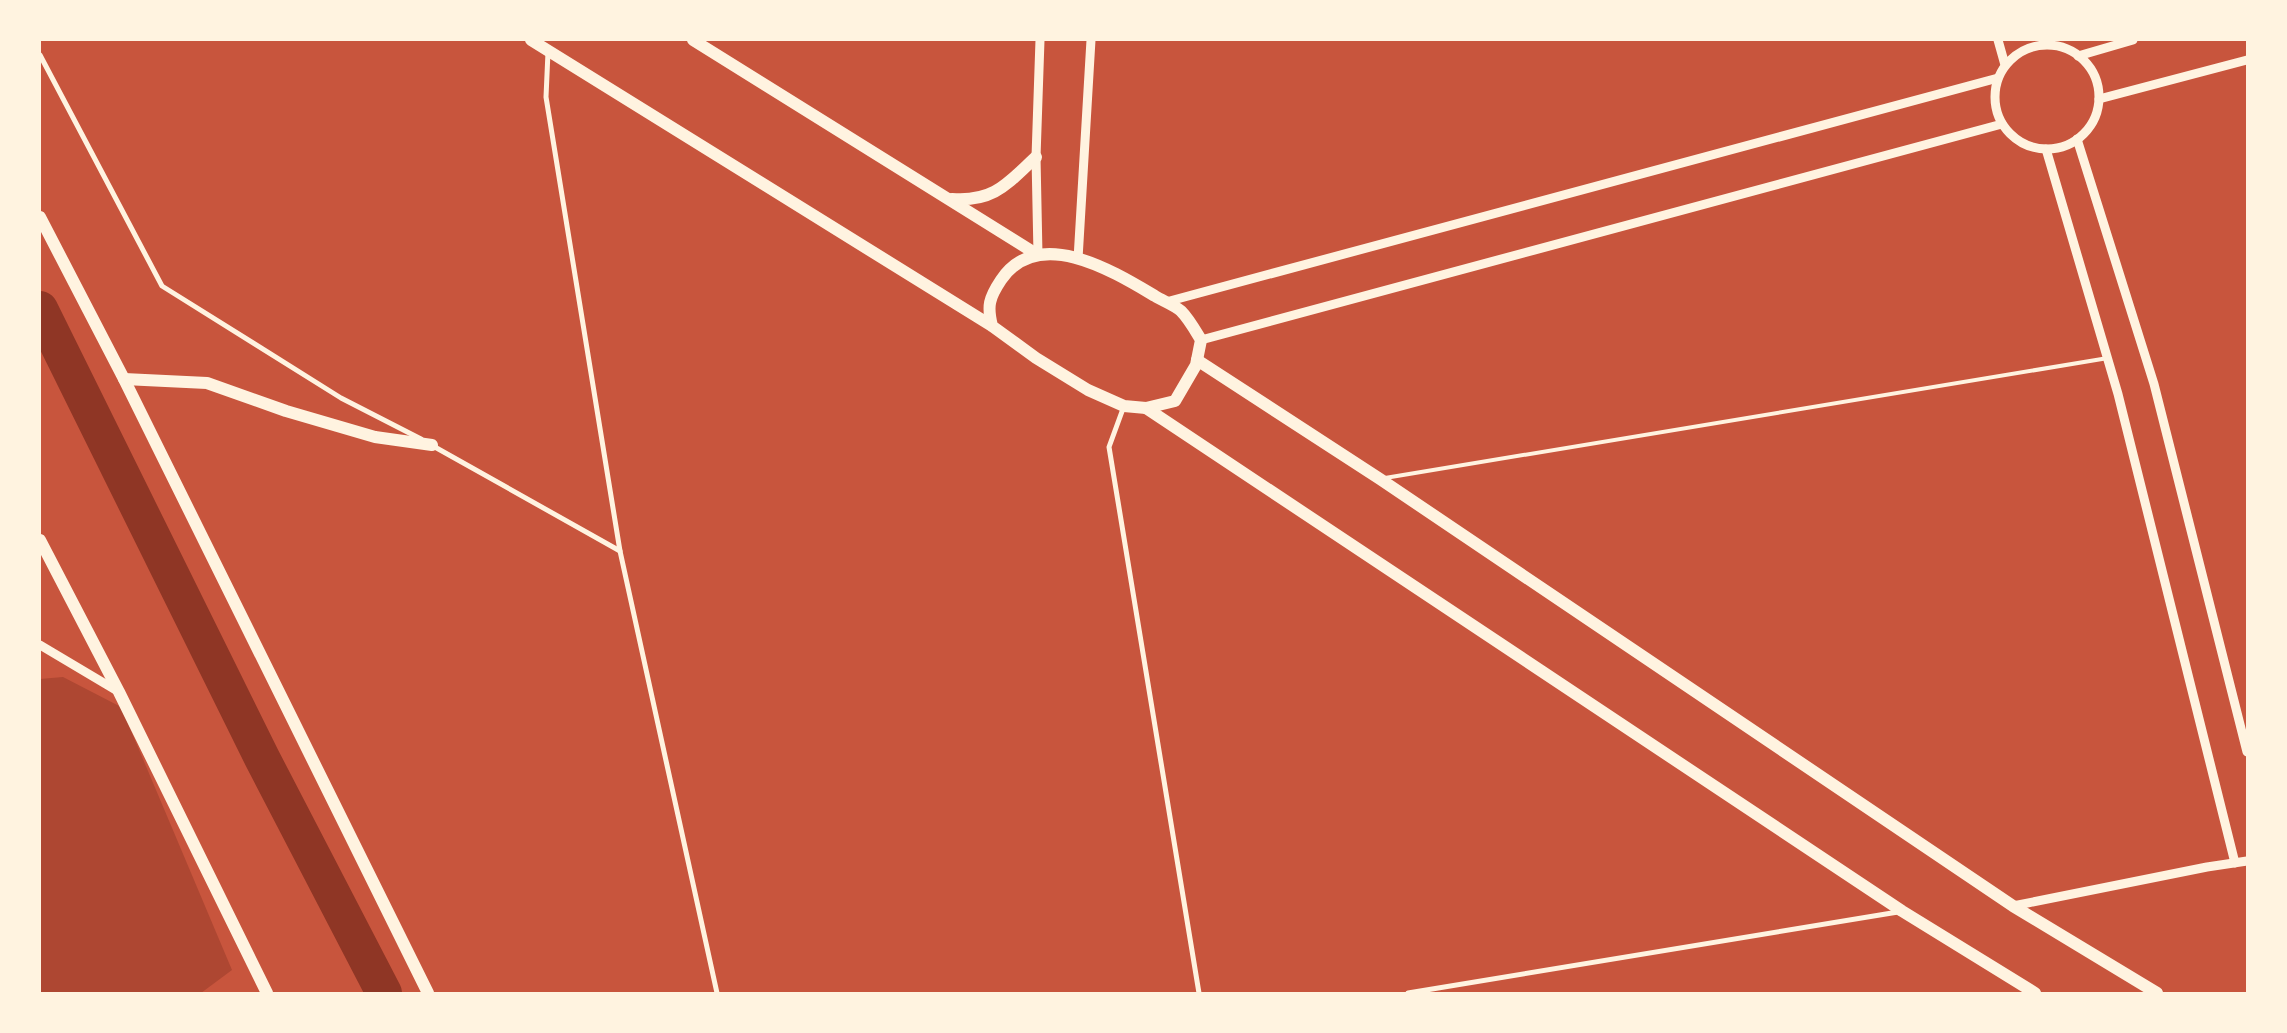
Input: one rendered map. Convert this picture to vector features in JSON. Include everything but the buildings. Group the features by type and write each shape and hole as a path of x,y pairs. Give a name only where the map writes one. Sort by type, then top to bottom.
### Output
{"main road":[{"path":"531,40 992,326 1036,358 1088,390 1124,406 1146,408 1175,401 1197,360 1200,340 1181,311 1124,276 1064,254 1038,255 1016,264 995,289 988,309 992,326"},
{"path":"692,40 1038,255"},
{"path":"950,199 974,200 990,194 1008,183 1036,157"},
{"path":"40,217 124,379 428,993"},
{"path":"1197,360 1380,479 2013,906 2157,993"},
{"path":"124,379 207,383 286,411 375,437 432,445"},
{"path":"1146,408 1902,911 2035,993"},
{"path":"40,540 119,692 267,993"}],"street":[{"path":"1038,255 1036,157 1040,40"},
{"path":"1078,259 1091,40"},
{"path":"1998,40 2005,66"},
{"path":"2078,56 2133,40"},
{"path":"2045,42 2063,47 2078,56 2090,68 2097,83 2099,100 2096,115 2088,128 2077,139 2062,146 2046,149 2029,145 2013,137 2002,124 1996,109 1995,94 1998,78 2005,66 2017,55 2045,42"},
{"path":"548,52 546,97 620,551 717,993"},
{"path":"40,55 162,286 341,398 432,445 620,551"},
{"path":"2099,100 2247,60"},
{"path":"1166,302 1998,78"},
{"path":"1200,340 2002,124"},
{"path":"2077,139 2154,384 2247,752"},
{"path":"2046,149 2108,358 2235,863"},
{"path":"1124,406 1109,447 1199,993"},
{"path":"40,645 119,692"},
{"path":"2013,906 2247,861"},
{"path":"1408,993 1902,911"}],"lane":[{"path":"1380,479 2108,358"}],"shaded area":[{"path":"63,677 121,707 232,970 201,993 40,993 40,679"}],"waterway":[{"path":"40,309 262,758 384,993"}]}
